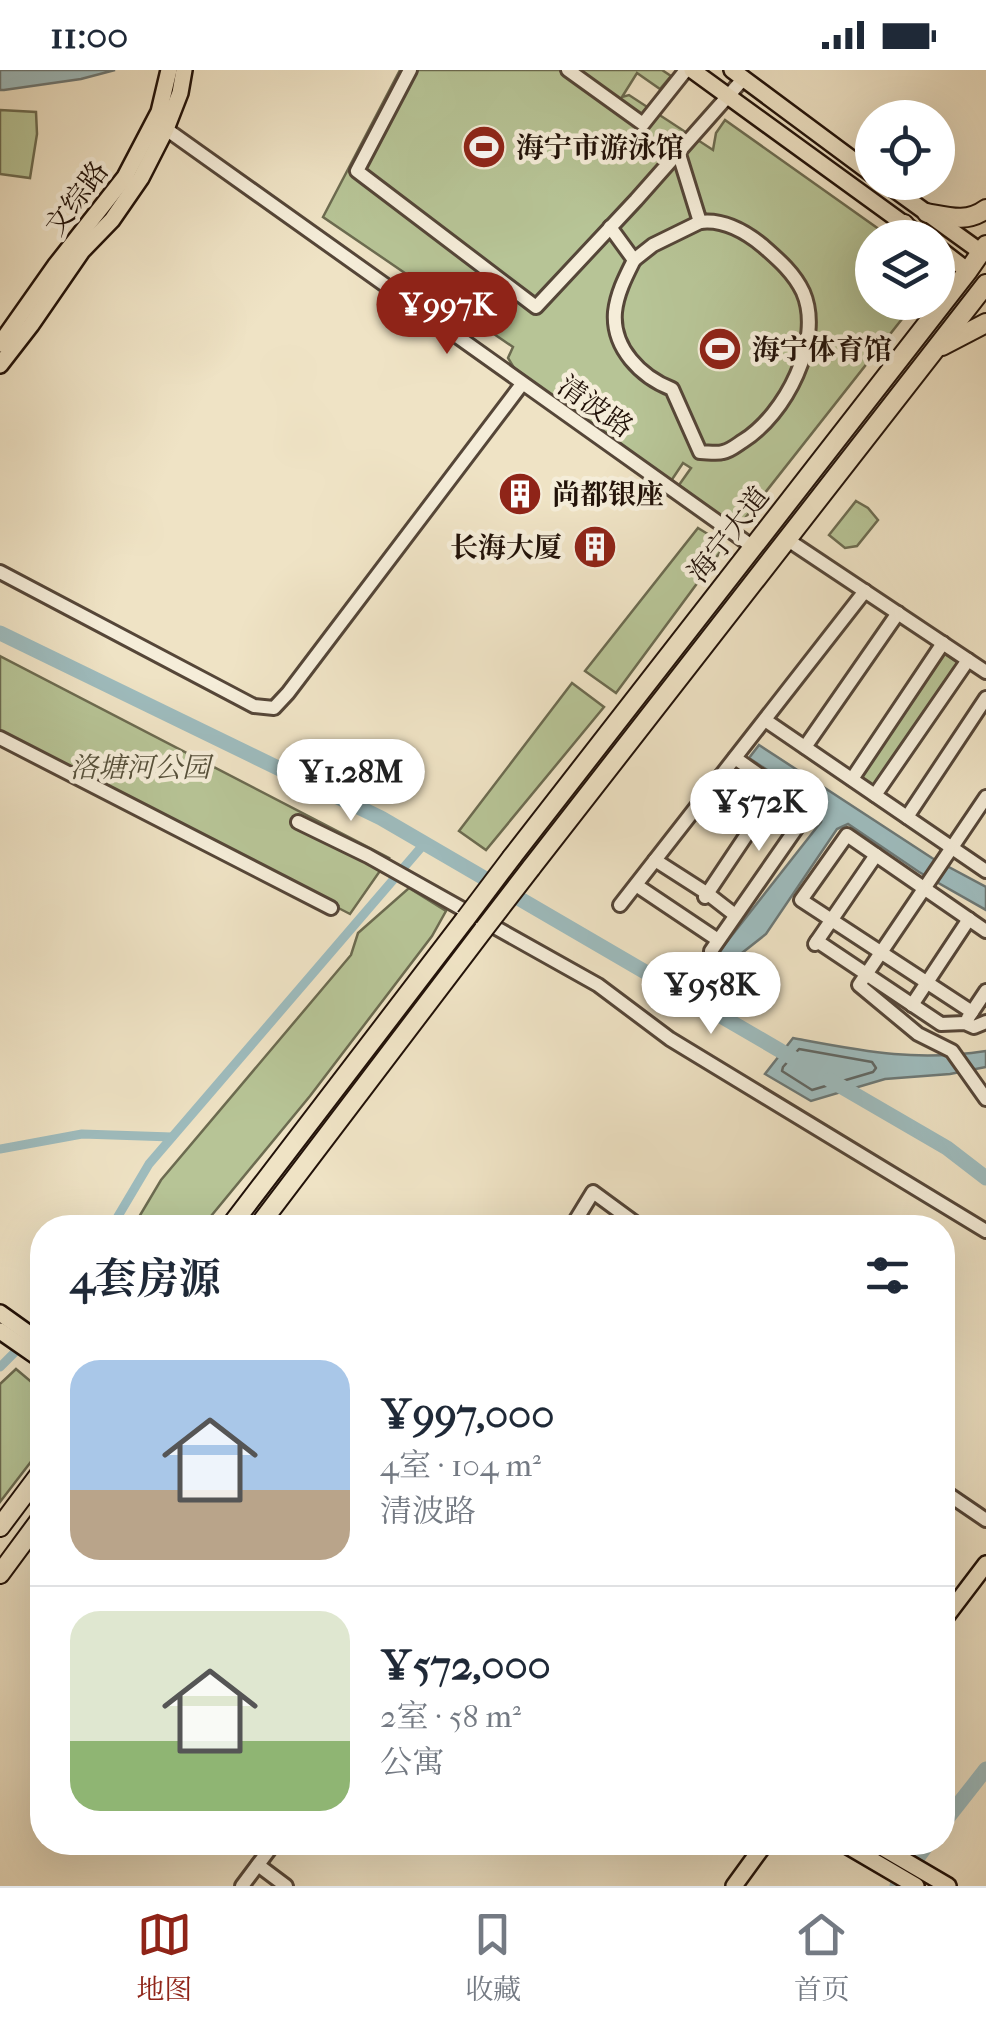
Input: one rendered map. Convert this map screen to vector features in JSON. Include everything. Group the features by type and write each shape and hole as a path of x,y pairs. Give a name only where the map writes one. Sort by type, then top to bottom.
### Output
{"highway":[{"path":"927,213 960,219 977,216 986,208"},
{"name":"海宁大道","path":"239,1215 984,250"},
{"path":"968,271 986,285"},
{"name":"海宁大道","path":"267,1215 531,868 986,285"},
{"path":"916,338 920,320"},
{"path":"932,351 986,323"},
{"path":"0,1527 30,1486"},
{"path":"0,1574 30,1533"}],"main road":[{"name":"文综路","path":"0,344 124,178 158,112 168,70"},
{"path":"0,365 82,251 112,220 141,178 166,129 184,70"},
{"path":"689,70 894,220"},
{"path":"738,74 855,161"},
{"path":"909,200 984,250"},
{"path":"955,261 968,271"},
{"path":"0,1313 9,1333 30,1350"},
{"path":"955,1591 986,1550"},
{"path":"955,1605 986,1564"},
{"path":"734,1886 757,1855"},
{"path":"746,1886 769,1855"},
{"path":"875,1855 943,1883"},
{"path":"883,1855 916,1886"}],"street":[{"path":"410,70 356,171 536,307 728,96 738,74"},
{"path":"568,70 643,124 689,70"},
{"name":"清波路","path":"166,129 753,547"},
{"path":"678,151 700,222"},
{"path":"713,220 749,234 787,267 804,295 809,332 788,395 750,437 724,452 700,452 672,390 653,382 634,364 618,336 615,314 620,288 634,260 653,245 700,222 713,220"},
{"path":"610,228 634,260"},
{"path":"0,572 254,706 274,708 522,384"},
{"path":"788,540 986,672"},
{"path":"620,905 865,591"},
{"path":"805,747 898,613"},
{"path":"852,779 943,643"},
{"path":"875,796 968,660"},
{"path":"907,817 986,698"},
{"path":"765,720 907,817 949,851 986,871"},
{"path":"0,738 331,908"},
{"path":"636,885 714,945 809,810 735,758"},
{"path":"707,895 778,788"},
{"path":"986,797 859,985 918,1034 952,1051 986,1099"},
{"path":"298,822 384,865 598,985 670,1039 986,1231"},
{"path":"986,931 847,835 800,900 927,982 969,1017 974,1026 986,1022"},
{"path":"876,854 816,942 942,1024 969,1017 986,992"},
{"path":"655,860 735,915"},
{"path":"912,1005 969,919"},
{"path":"579,1215 594,1192 625,1215"},
{"path":"955,1499 986,1520"},
{"path":"242,1886 265,1855"},
{"path":"258,1865 286,1886"}],"green space":[{"path":"400,70 662,70 671,76 660,89 637,73 622,97 629,95 713,150 716,133 725,120 866,220 855,220 855,320 901,320 742,522 729,523 679,485 691,468 683,463 671,481 514,368 508,358 513,347 323,217"},
{"path":"0,110 36,112 30,178 0,174"},
{"path":"856,501 878,520 857,546 845,548 829,535"},
{"path":"698,528 716,539 721,551 616,693 585,671"},
{"path":"942,652 961,665 875,791 857,778"},
{"name":"洛塘河公园","path":"0,656 389,858 350,914 0,732"},
{"path":"572,683 604,707 486,850 459,831"},
{"path":"409,888 446,911 432,936 310,1096 212,1215 140,1215 161,1180 351,955 358,933"},
{"path":"16,1369 30,1381 30,1463 0,1502 0,1384"}],"water":[{"path":"0,70 115,70 81,79 0,90"},
{"path":"759,745 932,858 986,887 986,910 919,872 848,824 837,829 766,934 742,953 724,975 707,967 821,822 823,814 817,803 749,758"},
{"path":"793,1038 912,1055 986,1051 986,1067 885,1079 811,1101 765,1074"}],"waterway":[{"path":"0,633 381,818 798,1061"},
{"path":"119,1215 149,1164 424,844"},
{"path":"699,1003 732,958"},
{"path":"830,1080 947,1148 986,1178"},
{"path":"0,1149 82,1134 172,1137"},
{"path":"0,1367 30,1337"},
{"path":"955,1808 986,1769"},
{"path":"897,1886 920,1855"}],"place":[{"name":"海宁市游泳馆","path":"484,147"},
{"name":"海宁体育馆","path":"720,349"},
{"name":"尚都银座","path":"520,494"},
{"name":"长海大厦","path":"595,547"}]}
